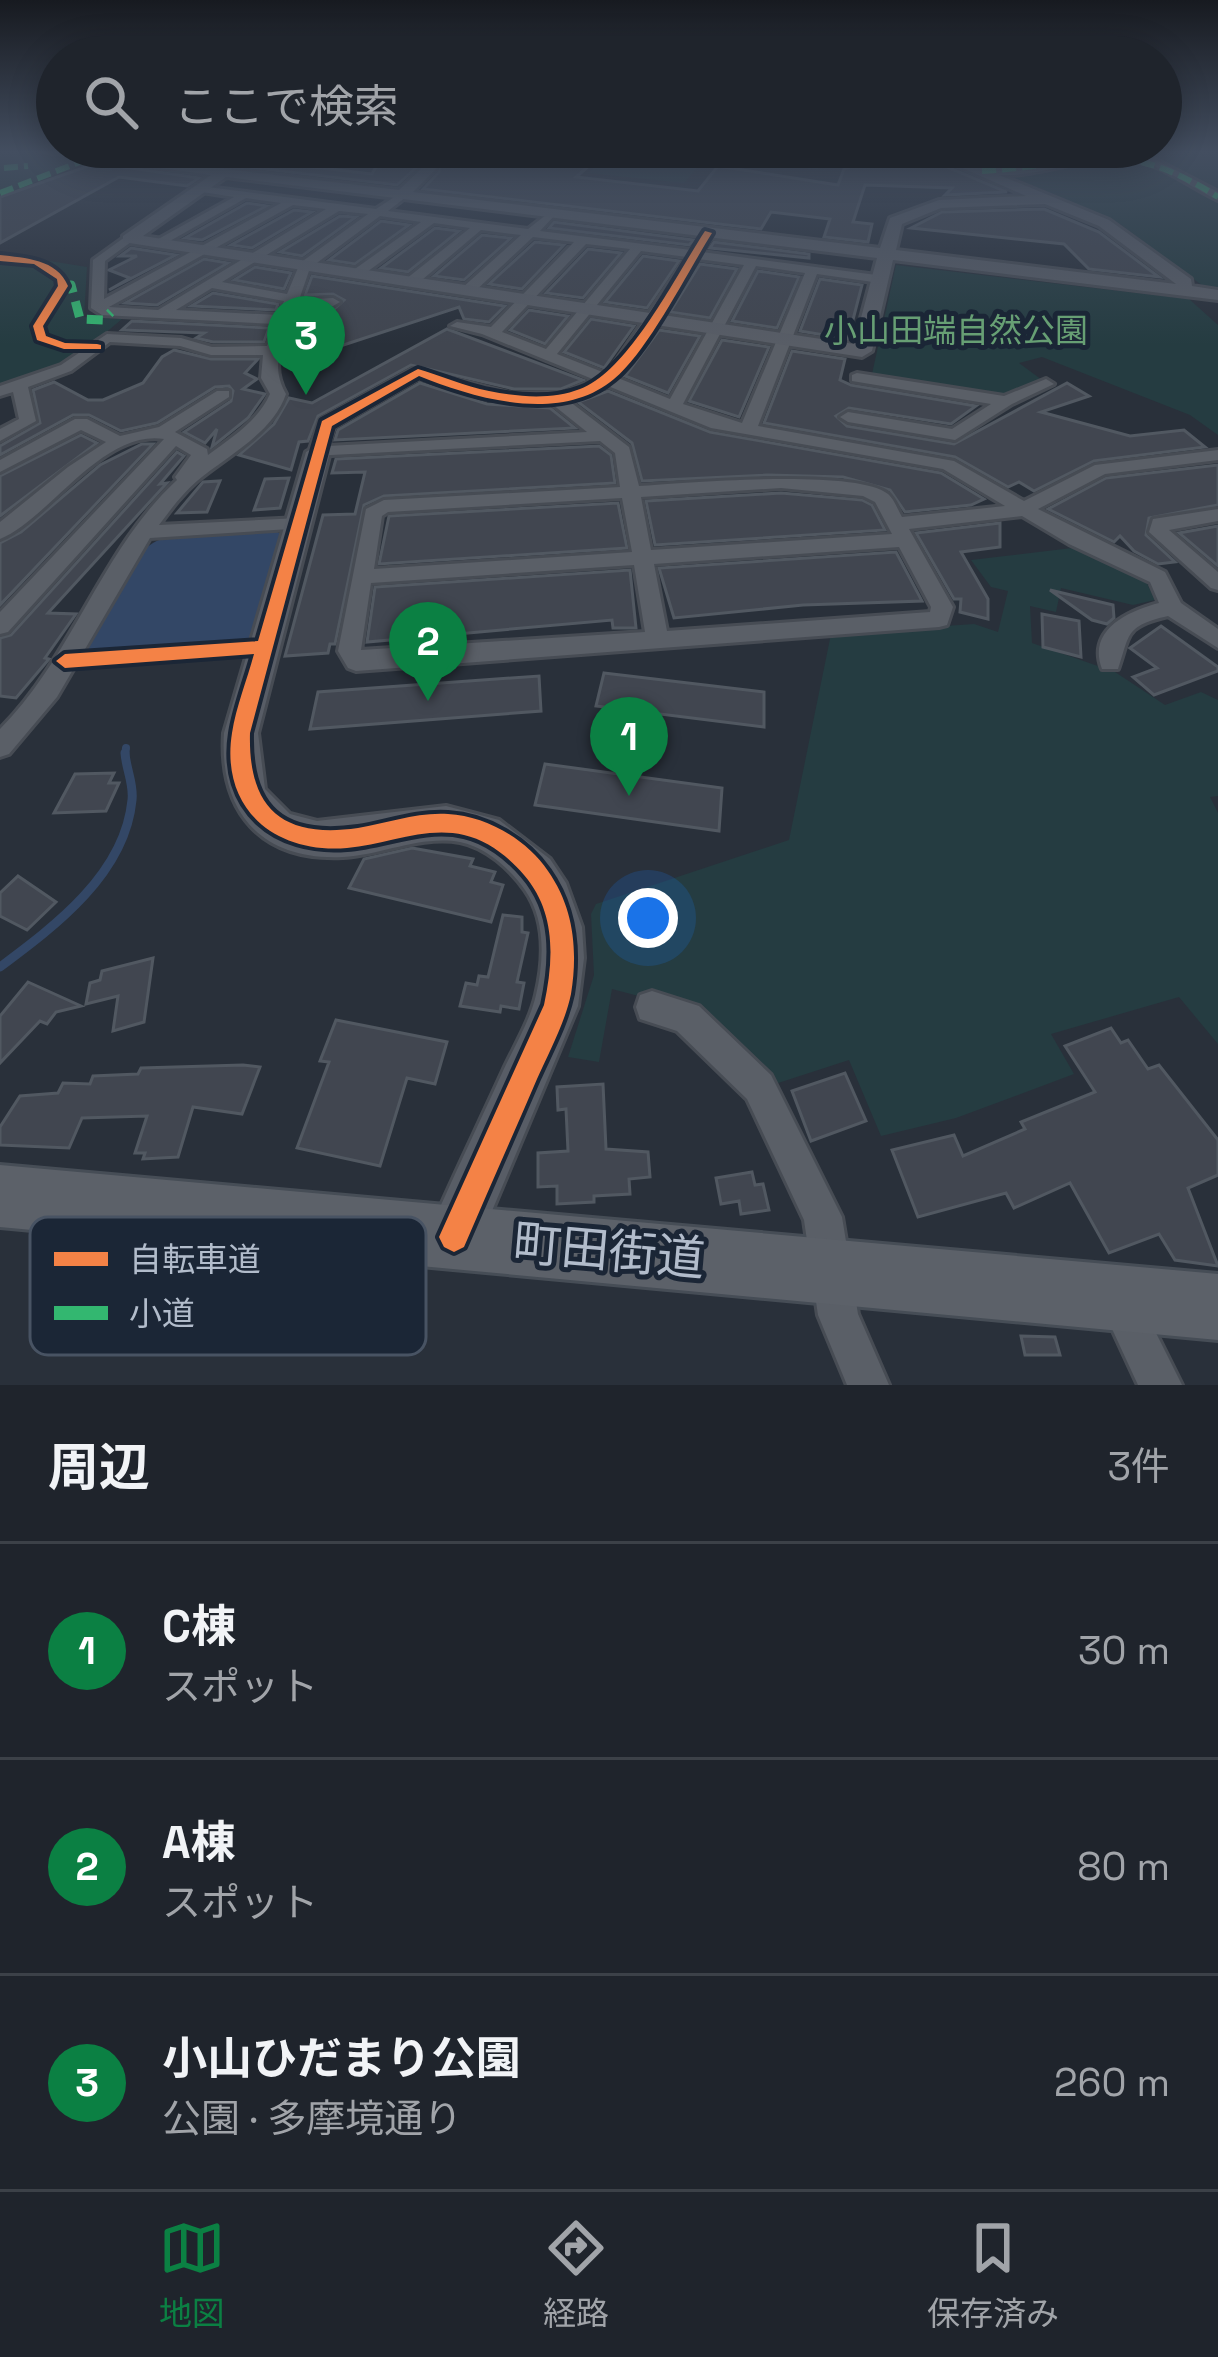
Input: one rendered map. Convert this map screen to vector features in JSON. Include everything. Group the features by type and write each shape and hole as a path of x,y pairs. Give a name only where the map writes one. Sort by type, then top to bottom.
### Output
{"main road":[{"name":"町田街道","path":"0,1196 227,1217"},
{"name":"町田街道","path":"426,1235 1218,1307"}],"street":[{"path":"98,308 99,260 162,216"},
{"path":"157,244 207,216"},
{"path":"98,308 265,216"},
{"path":"160,314 323,216"},
{"path":"170,496 266,416 278,394 269,378 274,350 304,266 379,216"},
{"path":"401,216 880,279"},
{"path":"467,291 549,216"},
{"path":"564,216 1215,303"},
{"path":"842,446 893,224 906,216"},
{"path":"1085,216 1116,230 1185,283"},
{"path":"356,274 431,220"},
{"path":"411,282 479,226"},
{"path":"454,1238 556,1006 564,974 558,910 539,875 516,851 488,833 461,825 430,823 342,839 305,836 274,826 254,809 243,788 238,760 241,733 326,424 418,373 456,388 557,401 608,380 707,233"},
{"path":"129,239 862,352"},
{"path":"493,333 583,240"},
{"path":"548,356 638,247"},
{"path":"674,406 752,262"},
{"path":"748,429 812,270"},
{"path":"209,284 291,308"},
{"path":"98,308 160,314 327,302"},
{"path":"457,326 493,333 674,406 748,429 949,466 1022,510 1159,577 1172,608 1218,640"},
{"path":"0,391 66,368 107,338 181,342 211,351 274,350"},
{"path":"856,378 1006,401"},
{"path":"848,418 955,435 1006,401 1046,384"},
{"path":"0,436 28,421 20,386"},
{"path":"0,626 169,435 223,394"},
{"path":"557,401 623,451 658,640"},
{"path":"0,467 81,423 121,443"},
{"path":"0,533 73,470 136,435 169,435 201,453 142,532 34,715 0,746"},
{"path":"318,452 603,436"},
{"path":"362,577 643,558 901,532 1022,510 1101,469 1218,455"},
{"path":"781,483 867,491 882,498 942,607 939,619 356,662 349,651 373,513 384,506 631,492 781,483"},
{"path":"1218,514 1160,523 1159,532 1218,583"},
{"path":"142,532 299,524"},
{"path":"1110,663 1107,649 1112,636 1150,611 1172,608"},
{"path":"652,1007 687,1018 759,1087 816,1196 838,1315 868,1385"},
{"path":"1118,1298 1161,1385"}],"green space":[{"path":"1099,216 1218,216 1218,287 1203,286 1120,224"},
{"path":"0,253 87,267 84,317 122,319 74,359 0,388"},
{"name":"小山田端自然公園","path":"896,265 1189,299 1218,325 1218,435 1190,415 1042,357 1019,363 1042,380 1002,396 877,378 872,374"},
{"path":"1072,548 1145,579 1155,600 1133,605 1061,588 1056,612 1030,606 1032,643 1115,672 1165,705 1201,692 1218,700 1218,796 1210,797 1218,813 1218,1044 1179,997 1051,1034 1074,1074 956,1118 881,1136 849,1060 769,1086 699,1012 612,989 599,1062 568,1057 594,975 591,914 596,904 789,840 831,634 974,624 998,632 1008,591 991,587 971,560"}],"water":[{"path":"276,531 285,537 255,639 249,644 82,656 122,578 153,543 195,533"}],"building":[{"path":"0,216 49,216 0,243"},
{"path":"225,216 249,216 202,240 185,238"},
{"path":"284,216 306,216 252,248 231,245"},
{"path":"340,216 356,217 302,256 280,252"},
{"path":"648,216 769,216 761,229"},
{"path":"802,216 855,216 853,222 872,224 868,242 824,237 830,219"},
{"path":"935,216 1060,216 1099,232 1159,277 1089,269 1064,244 911,228"},
{"path":"381,221 409,225 355,264 329,260"},
{"path":"554,222 694,240 689,245 549,228"},
{"path":"435,228 459,231 408,272 381,268"},
{"path":"482,235 511,238 464,280 434,276"},
{"path":"535,242 564,245 522,289 489,284"},
{"path":"714,242 809,254 809,258 710,248"},
{"path":"131,248 176,255 109,290 130,278 109,270 137,256 120,256"},
{"path":"588,249 621,253 583,298 546,293"},
{"path":"643,256 679,261 647,308 605,302"},
{"path":"204,259 228,263 157,305 125,303"},
{"path":"700,264 737,269 710,318 670,312"},
{"path":"255,267 291,273 284,289 234,280"},
{"path":"758,271 799,277 777,328 732,321"},
{"path":"312,276 505,306 489,322 464,319 459,307 319,353 292,330 298,312 333,310 344,300 333,294 305,295"},
{"path":"820,279 862,285 848,339 800,331"},
{"path":"213,293 278,304 276,310 191,306"},
{"path":"529,310 568,316 545,344 510,330"},
{"path":"591,319 634,326 604,368 564,352"},
{"path":"132,321 269,328 264,342 213,342 196,338 204,333 122,330"},
{"path":"447,329 583,380 561,389 514,389 411,365 318,416 308,441 299,442 291,470 239,455 274,424 289,398 312,403"},
{"path":"659,330 700,336 668,393 625,376"},
{"path":"722,340 769,347 739,417 689,401"},
{"path":"174,350 211,359 258,359 245,373 257,379 243,389 265,394 248,418 212,447 217,429 205,443 184,432 231,401 229,386 215,387 157,423 121,431 89,415 73,415 0,455 0,446 40,423 33,390 54,382 88,400 103,400 143,383 162,357"},
{"path":"792,351 845,359 840,380 851,385 976,406 951,424 849,408 836,416 847,426 954,444 1067,383 1089,396 1041,412 1130,436 1184,430 1205,447 1094,461 1034,491 1019,482 1008,487 955,457 764,423"},
{"path":"420,383 487,404 550,408 575,428 335,440 338,430"},
{"path":"608,391 710,432 941,473 984,499 971,505 905,512 890,490 843,477 642,481 632,443 578,402"},
{"path":"81,435 97,443 0,516 0,476"},
{"path":"142,444 153,444 0,605 0,543 21,532 100,465"},
{"path":"599,446 611,455 615,483 384,496 364,505 335,644 330,644 328,653 285,656 323,515 355,514 365,472 332,473 336,459"},
{"path":"177,452 184,456 160,484 167,483 48,613 76,614 45,658 49,659 16,698 0,696 0,638 11,635"},
{"path":"1218,465 1218,505 1149,518 1146,535 1175,562 1158,564 1134,551 1120,536 1114,542 1048,509 1106,478"},
{"path":"289,478 280,508 254,510 265,479"},
{"path":"220,481 207,512 177,513 203,482"},
{"path":"781,493 862,500 872,505 885,530 655,545 646,501"},
{"path":"618,503 627,548 379,564 389,516"},
{"path":"1000,523 1000,547 961,552 988,599 988,619 960,612 961,599 954,599 916,533"},
{"path":"1218,526 1218,566 1179,533"},
{"path":"896,552 922,601 803,605 674,618 659,568"},
{"path":"630,570 636,628 613,628 612,620 367,642 375,587"},
{"path":"1050,590 1113,605 1114,618 1107,624 1092,620"},
{"path":"1042,614 1079,621 1081,657 1043,647"},
{"path":"1161,626 1218,671 1154,695 1133,677 1157,668 1130,648"},
{"path":"604,673 764,692 764,727 596,706"},
{"path":"539,676 541,711 310,729 318,692"},
{"path":"545,764 722,788 719,831 535,805"},
{"path":"114,773 109,783 119,783 106,811 54,813 75,774"},
{"path":"412,848 473,859 470,866 495,872 491,882 503,885 491,922 349,888 364,859"},
{"path":"18,876 56,902 27,930 0,916 0,893"},
{"path":"503,915 522,917 522,932 528,933 517,982 524,983 519,1009 501,1006 500,1012 460,1006 466,983 477,985 479,976 488,977"},
{"path":"153,958 144,1022 113,1031 118,996 86,1004 90,983 100,980 102,971"},
{"path":"28,982 81,1006 56,1012 47,1024 40,1021 0,1063 0,1016"},
{"path":"336,1020 447,1042 435,1084 407,1078 380,1166 297,1148 329,1062 320,1061"},
{"path":"1111,1028 1121,1043 1128,1040 1148,1069 1159,1065 1218,1140 1218,1175 1188,1188 1218,1266 1175,1260 1159,1234 1109,1253 1070,1183 1014,1208 1006,1193 918,1217 892,1150 954,1135 963,1156 1025,1129 1021,1122 1095,1092 1065,1046"},
{"path":"260,1067 242,1114 193,1107 178,1157 143,1159 145,1153 135,1153 147,1116 82,1118 69,1148 0,1145 0,1127 20,1096 58,1093 63,1083 90,1084 93,1076 138,1074 141,1068"},
{"path":"845,1073 866,1121 811,1141 792,1091"},
{"path":"603,1084 606,1149 648,1152 650,1177 629,1179 630,1194 557,1204 557,1186 538,1187 538,1153 568,1151 566,1109 558,1110 557,1087"},
{"path":"752,1172 755,1185 763,1184 769,1210 741,1214 739,1201 721,1204 716,1178"},
{"path":"1021,1336 1055,1337 1060,1355 1025,1355"}],"waterway":[{"path":"125,754 126,748"},
{"path":"0,967 64,916 102,875 116,852 132,800 125,754"}],"marked path":[{"path":"63,286 71,285 80,319 103,320 111,312"}],"cycle path":[{"path":"454,1237 556,1006 563,942 551,897 518,854 497,839 462,825 416,825 343,839 317,839 277,826 262,814 243,780 241,733 326,424 418,372 462,388 513,398 563,398 586,391 607,380 630,354 708,233"},
{"path":"0,258 36,262 61,278 63,286 38,326 41,338 64,346 97,347"},
{"path":"65,661 265,647"}],"place":[{"name":"小山ひだまり公園","path":"306,395"},
{"name":"A棟","path":"428,701"},
{"name":"C棟","path":"629,796"}]}
